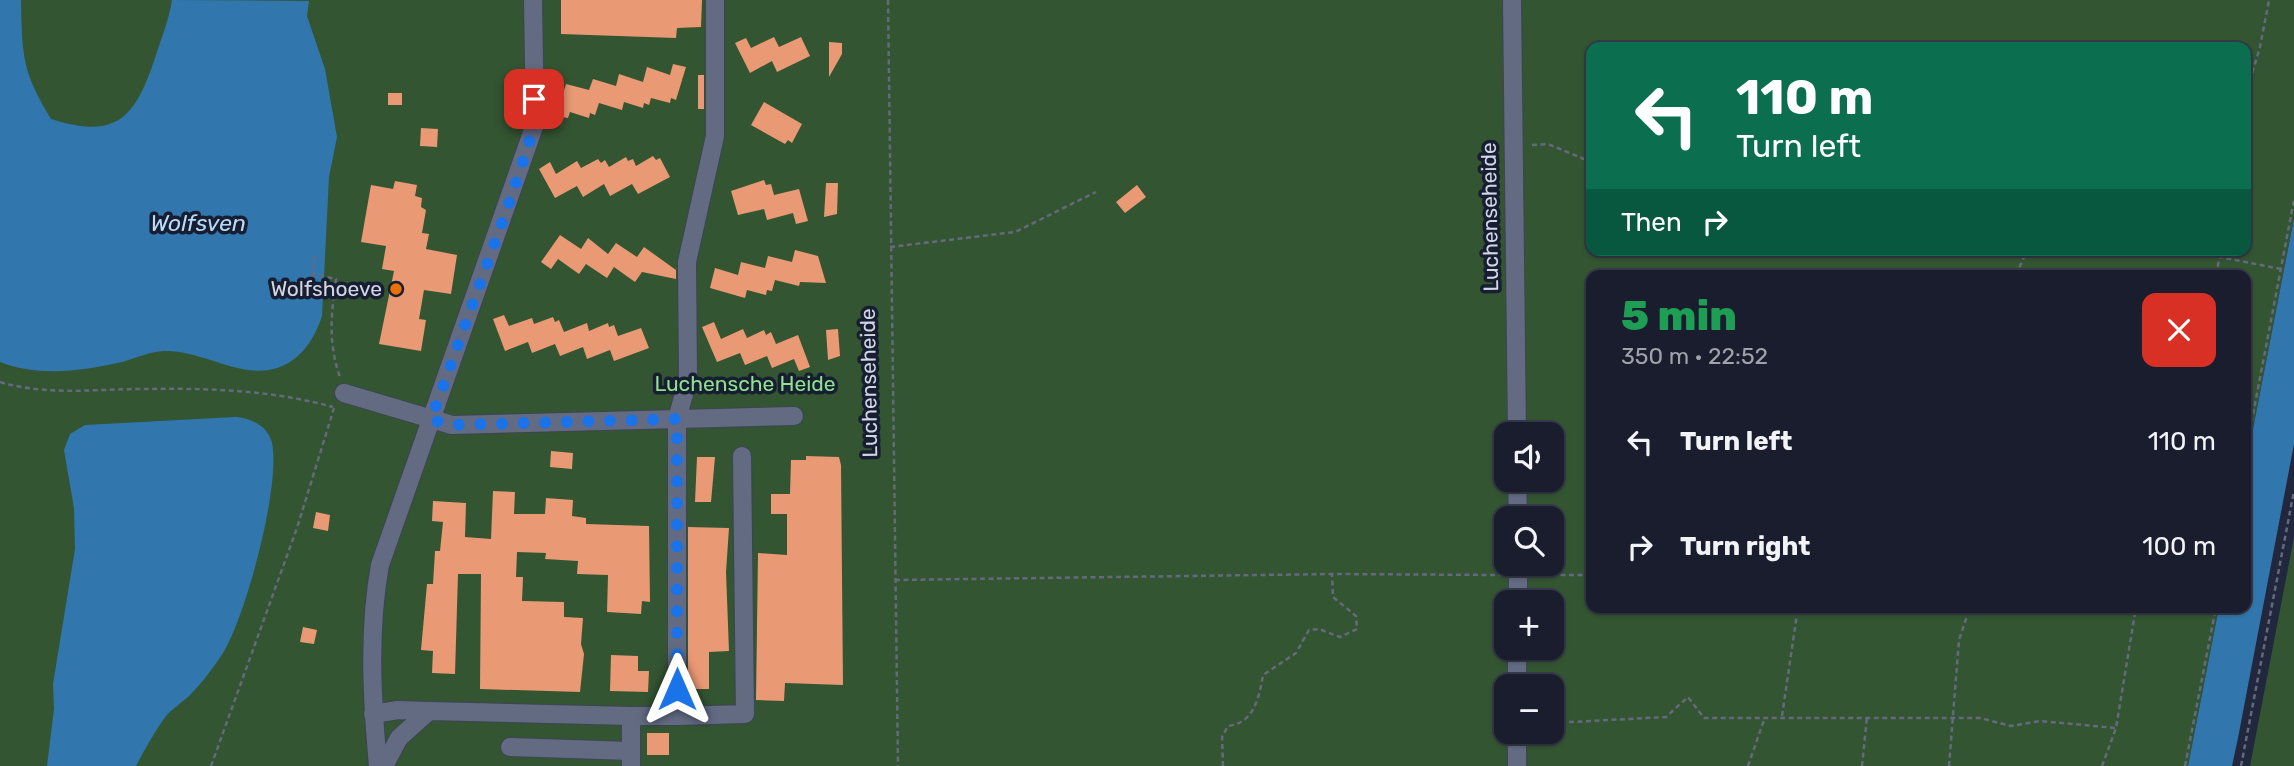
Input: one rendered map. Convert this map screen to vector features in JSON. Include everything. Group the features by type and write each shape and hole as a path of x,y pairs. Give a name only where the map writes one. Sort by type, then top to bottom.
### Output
{"street":[{"path":"378,766 373,714 372,623 380,565 535,124 533,0"},
{"path":"677,716 677,419 688,380 687,262 715,136 715,0"},
{"name":"Luchenseheide","path":"1512,0 1511,148 1517,422"},
{"path":"340,400 452,425 794,416"},
{"path":"373,714 398,710 631,716 745,714 743,456"},
{"path":"384,766 399,738 429,711"},
{"path":"510,747 631,759 631,716"},
{"path":"1517,744 1517,766"}],"path":[{"name":"Luchenseheide","path":"888,0 898,766"},
{"path":"2251,77 2269,0"},
{"path":"1511,148 1548,144 1586,158"},
{"path":"890,247 1015,232 1096,191"},
{"path":"2251,425 2294,200"},
{"path":"307,294 315,256"},
{"path":"2188,256 2220,257 2281,269"},
{"path":"2218,270 2220,257"},
{"path":"211,766 340,400 332,355 330,318 336,279 312,274"},
{"path":"0,382 56,391 141,388 246,392 340,400"},
{"path":"2241,766 2294,491"},
{"path":"895,580 1494,570"},
{"path":"1564,573 1586,575"},
{"path":"1223,766 1222,737 1228,726 1237,725 1254,711 1261,694 1263,675 1296,653 1305,635 1312,628 1340,637 1357,629 1356,616 1333,597 1332,574"},
{"path":"1782,716 1797,613"},
{"path":"1949,766 1959,640 1968,613"},
{"path":"2102,766 2116,728 2135,613"},
{"path":"2185,766 2215,613"},
{"path":"1564,722 1666,717 1688,697 1704,718 1980,718 2011,726 2040,721 2116,728"},
{"path":"1862,766 1867,717"},
{"path":"1748,766 1763,720"}],"green space":[{"name":"Luchensche Heide","path":"0,0 2294,0 2294,218 2251,439 2251,270 1586,270 1586,613 2218,613 2188,766 0,766"},
{"path":"2294,537 2294,766 2250,766"}],"water":[{"name":"Wolfsven","path":"0,0 21,0 23,50 29,75 51,119 92,127 108,125 120,119 140,96 167,22 172,0 309,1 307,16 325,69 337,137 329,177 322,316 309,343 296,357 279,367 256,371 191,354 164,351 76,370 30,370 0,362"},
{"path":"2294,218 2294,444 2238,738 2232,766 2188,766 2218,613 2251,613 2251,439"},
{"path":"235,417 253,421 267,432 272,443 273,463 267,518 260,550 242,610 223,653 208,675 166,716 136,766 47,766 54,709 53,684 75,549 74,508 64,450 70,434 85,425"}],"building":[{"path":"561,0 702,0 701,27 677,28 676,38 561,34"},
{"path":"774,37 779,47 801,37 810,56 777,72 772,61 750,73 735,43 746,38 751,48"},
{"path":"829,42 842,43 842,54 829,77"},
{"path":"673,64 686,67 676,100 671,98 670,103 651,98 649,105 644,103 643,108 624,102 622,110 599,103 595,115 590,113 589,118 570,112 568,118 556,116 566,84 589,90 593,79 616,86 619,74 643,82 647,67 670,75"},
{"path":"698,75 704,75 704,109 698,109"},
{"path":"388,93 402,93 402,105 388,105"},
{"path":"764,102 802,124 792,143 788,140 785,144 751,125"},
{"path":"421,128 438,129 437,147 420,146"},
{"path":"653,156 656,160 660,158 670,177 638,194 632,184 610,196 604,184 583,197 577,186 555,198 539,169 550,162 556,174 577,161 581,168 598,159 601,163 605,160 609,167 626,157 628,161 633,159 636,166"},
{"path":"764,180 766,185 771,184 774,195 799,189 808,221 796,224 793,213 767,220 764,209 738,215 731,191"},
{"path":"395,181 417,185 415,196 422,198 421,207 426,210 422,233 429,234 426,249 457,255 451,294 424,290 419,319 426,320 421,351 379,344 394,271 382,269 386,246 361,242 371,185 393,189"},
{"path":"826,183 838,183 837,214 824,217"},
{"path":"1137,185 1146,197 1125,213 1116,202"},
{"path":"560,235 581,249 588,238 608,254 616,243 637,257 644,247 676,270 676,279 642,272 635,282 614,267 607,278 586,264 579,274 558,259 551,269 541,262"},
{"path":"795,250 818,256 826,283 800,282 799,286 775,280 772,291 767,290 766,295 747,290 745,298 710,288 715,268 738,275 741,262 765,268 768,256 792,262"},
{"path":"504,315 509,326 532,318 534,324 553,317 555,322 559,320 564,332 587,323 589,331 608,323 609,327 614,325 618,336 641,328 649,348 614,361 610,350 587,359 583,347 560,356 555,344 532,353 528,342 505,351 493,319"},
{"path":"714,322 721,339 743,329 747,338 764,330 766,335 771,332 776,344 798,335 810,367 799,371 794,359 772,368 767,356 745,365 740,353 717,362 702,327"},
{"path":"838,329 840,356 828,360 826,330"},
{"path":"551,451 573,453 572,469 550,467"},
{"path":"806,456 839,457 841,465 843,685 785,683 784,701 756,700 758,553 787,555 787,514 771,514 771,494 790,494 791,460 806,460"},
{"path":"697,457 715,457 711,502 695,502"},
{"path":"493,491 515,492 514,514 545,514 546,498 573,500 572,516 586,518 586,524 649,526 650,602 642,601 641,614 607,612 608,575 577,574 578,561 545,559 546,553 517,552 516,577 523,577 522,601 564,602 564,617 583,618 581,644 584,654 580,692 480,689 481,574 458,574 455,674 432,673 433,651 421,650 427,584 433,584 435,551 440,551 443,522 432,521 433,501 466,503 465,537 491,539"},
{"path":"316,512 330,515 328,531 313,528"},
{"path":"688,527 729,528 726,572 729,651 709,652 709,689 688,689"},
{"path":"303,627 317,630 314,644 300,642"},
{"path":"611,655 638,656 638,671 649,671 648,692 610,691"},
{"path":"647,733 669,733 669,755 647,755"}],"place":[{"name":"Wolfshoeve","path":"396,289"}],"route":[{"path":"534,99 535,124 431,420 452,425 677,419 677,689"}]}
